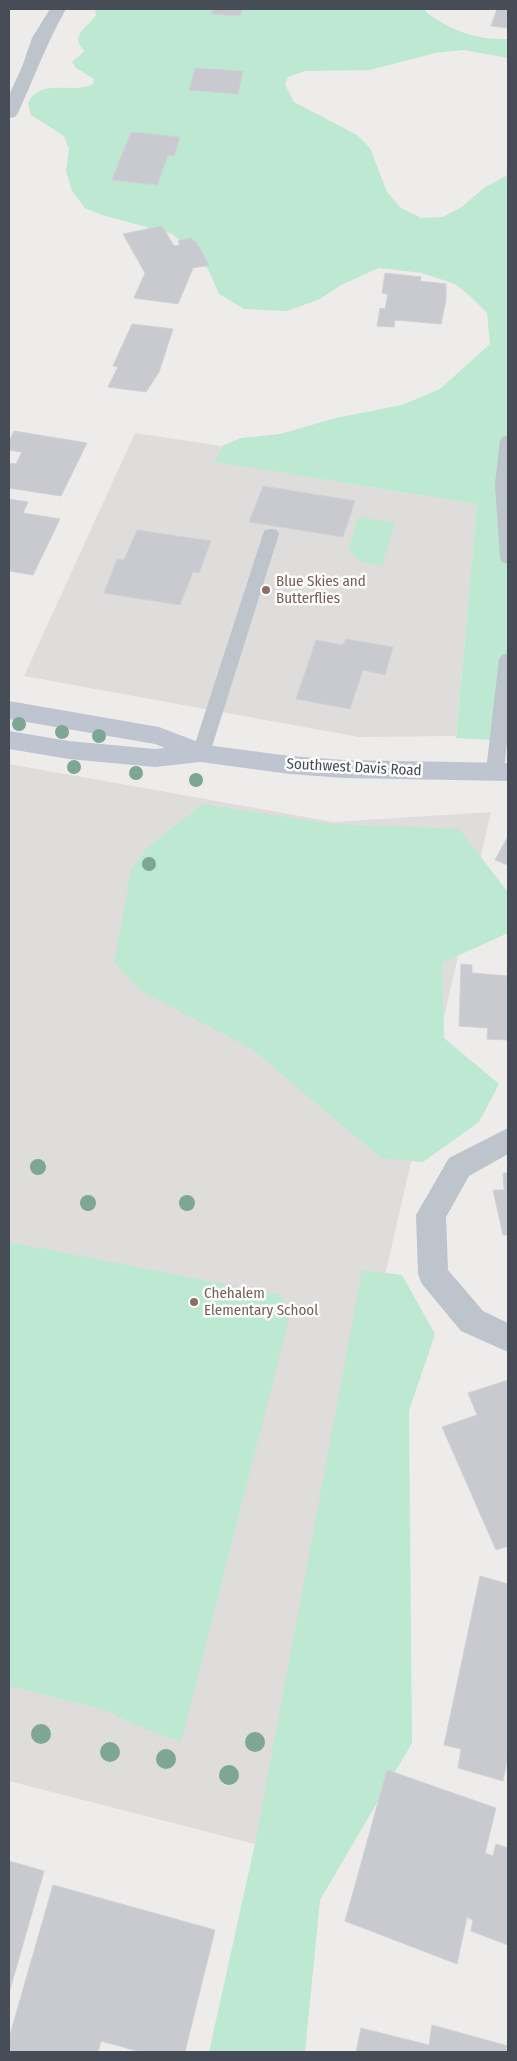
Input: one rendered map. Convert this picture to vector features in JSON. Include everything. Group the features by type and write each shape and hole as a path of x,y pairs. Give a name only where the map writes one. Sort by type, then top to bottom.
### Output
{"street":[{"path":"9,113 42,38 58,9"},
{"name":"Southwest Davis Road","path":"9,710 159,736 201,753"},
{"name":"Southwest Davis Road","path":"9,740 69,750 154,758 201,753 290,765 344,769 501,772"},
{"path":"508,1140 459,1167 431,1215 433,1274 472,1321 508,1338"}],"lane":[{"path":"508,440 503,484 508,558"},
{"path":"201,753 271,534"},
{"path":"501,772 508,659"}],"shaded area":[{"name":"Blue Skies and Butterflies","path":"135,433 222,446 216,462 477,504 456,736 359,737 24,676"},
{"name":"Chehalem Elementary School","path":"9,764 334,822 491,812 255,1844 9,1781"}],"green space":[{"path":"95,9 426,9 426,12 435,19 464,33 485,38 508,39 508,58 464,50 435,53 370,70 305,71 288,77 285,85 294,102 357,135 370,148 387,192 401,208 421,218 443,217 462,207 485,187 508,175 508,741 456,738 477,504 215,462 222,446 241,438 280,434 336,418 402,405 440,389 490,344 487,313 455,284 422,273 379,268 341,285 320,299 287,311 244,309 219,294 209,271 193,251 172,234 102,215 85,208 72,191 66,171 69,149 64,136 31,115 28,103 34,95 49,88 76,88 93,84 94,79 76,68 72,62 85,51 78,40 81,32 96,15"},
{"path":"358,517 395,522 382,566 361,562 348,549"},
{"path":"203,804 331,824 459,829 508,892 508,933 442,963 444,1038 499,1084 479,1122 423,1162 381,1158 252,1049 143,992 114,963 131,870 147,848"},
{"path":"9,1242 280,1295 290,1315 181,1742 136,1725 105,1710 9,1686"},
{"path":"362,1270 402,1275 435,1334 409,1411 412,1743 320,1900 305,2052 209,2052 255,1844"}],"building":[{"path":"213,9 242,9 240,16 211,14"},
{"path":"497,9 508,9 508,28 491,26"},
{"path":"195,68 243,71 238,94 189,90"},
{"path":"131,132 180,137 174,156 168,155 157,185 112,180"},
{"path":"162,226 174,246 180,245 178,241 191,238 197,243 209,265 193,268 178,304 134,298 145,273 123,234"},
{"path":"385,273 421,277 420,281 446,284 446,300 441,324 395,320 394,327 377,326 380,308 385,309 388,294 382,293"},
{"path":"132,324 173,329 159,372 146,392 108,387 118,367 113,366"},
{"path":"14,431 87,443 61,496 9,488 9,463 16,464 22,452 9,450 9,441"},
{"path":"263,486 355,501 343,537 249,522"},
{"path":"9,499 28,502 23,513 60,519 33,575 9,571"},
{"path":"137,530 211,541 199,573 193,572 180,605 104,593 117,559 124,560"},
{"path":"346,639 393,647 385,675 363,670 350,709 296,699 316,640 343,645"},
{"path":"508,836 508,865 495,860"},
{"path":"461,964 472,965 472,973 508,976 508,1040 487,1039 488,1028 459,1026"},
{"path":"503,1173 508,1173 508,1235 503,1235 493,1190 504,1190"},
{"path":"508,1380 508,1546 496,1550 442,1427 477,1415 468,1393"},
{"path":"480,1576 508,1584 508,1756 503,1781 458,1768 461,1749 444,1745"},
{"path":"387,1770 496,1808 485,1853 493,1856 496,1844 508,1848 508,1945 471,1931 473,1920 467,1917 457,1964 345,1921"},
{"path":"9,1861 44,1871 9,1993"},
{"path":"53,1885 215,1930 185,2052 141,2052 101,2041 98,2052 9,2052 9,2038"},
{"path":"432,2025 508,2046 508,2052 356,2052 361,2028 429,2045"}],"place":[{"name":"Blue Skies and Butterflies","path":"266,590"},
{"name":"Chehalem Elementary School","path":"194,1302"}]}
